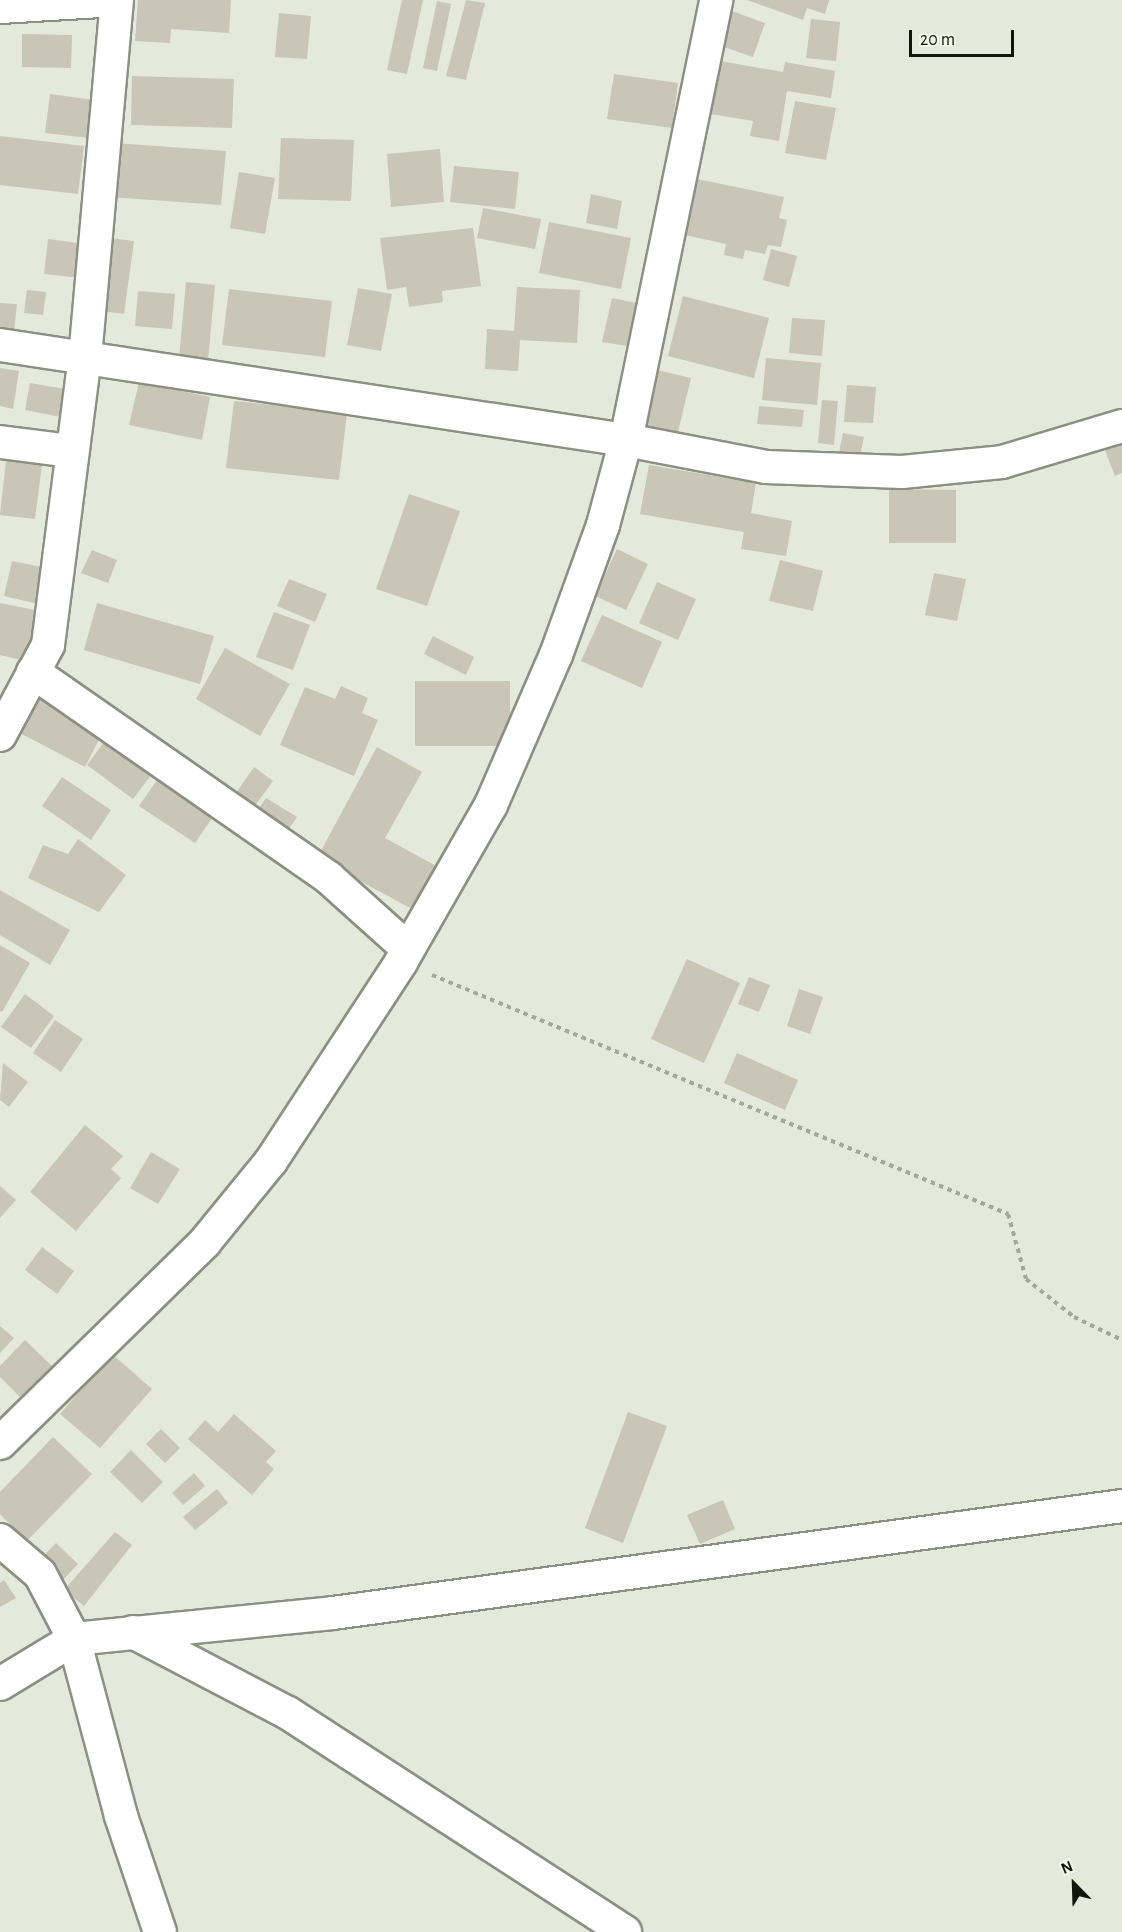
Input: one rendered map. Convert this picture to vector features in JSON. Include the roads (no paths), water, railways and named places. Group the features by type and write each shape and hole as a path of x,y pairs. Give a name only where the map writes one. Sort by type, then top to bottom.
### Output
{"street":[{"path":"0,7 117,0 85,358 71,451 48,645 0,735"},
{"path":"0,1443 206,1242 271,1161 404,956 491,805 556,655 603,525 626,440 716,0"},
{"path":"0,345 626,440 766,467 902,472 1002,462 1122,426"},
{"path":"0,442 71,451"},
{"path":"33,672 329,878 404,956"},
{"path":"0,1684 74,1639 333,1613 1122,1506"},
{"path":"0,1540 40,1574 74,1639 121,1816 160,1932"},
{"path":"133,1632 288,1713 626,1932"}]}
